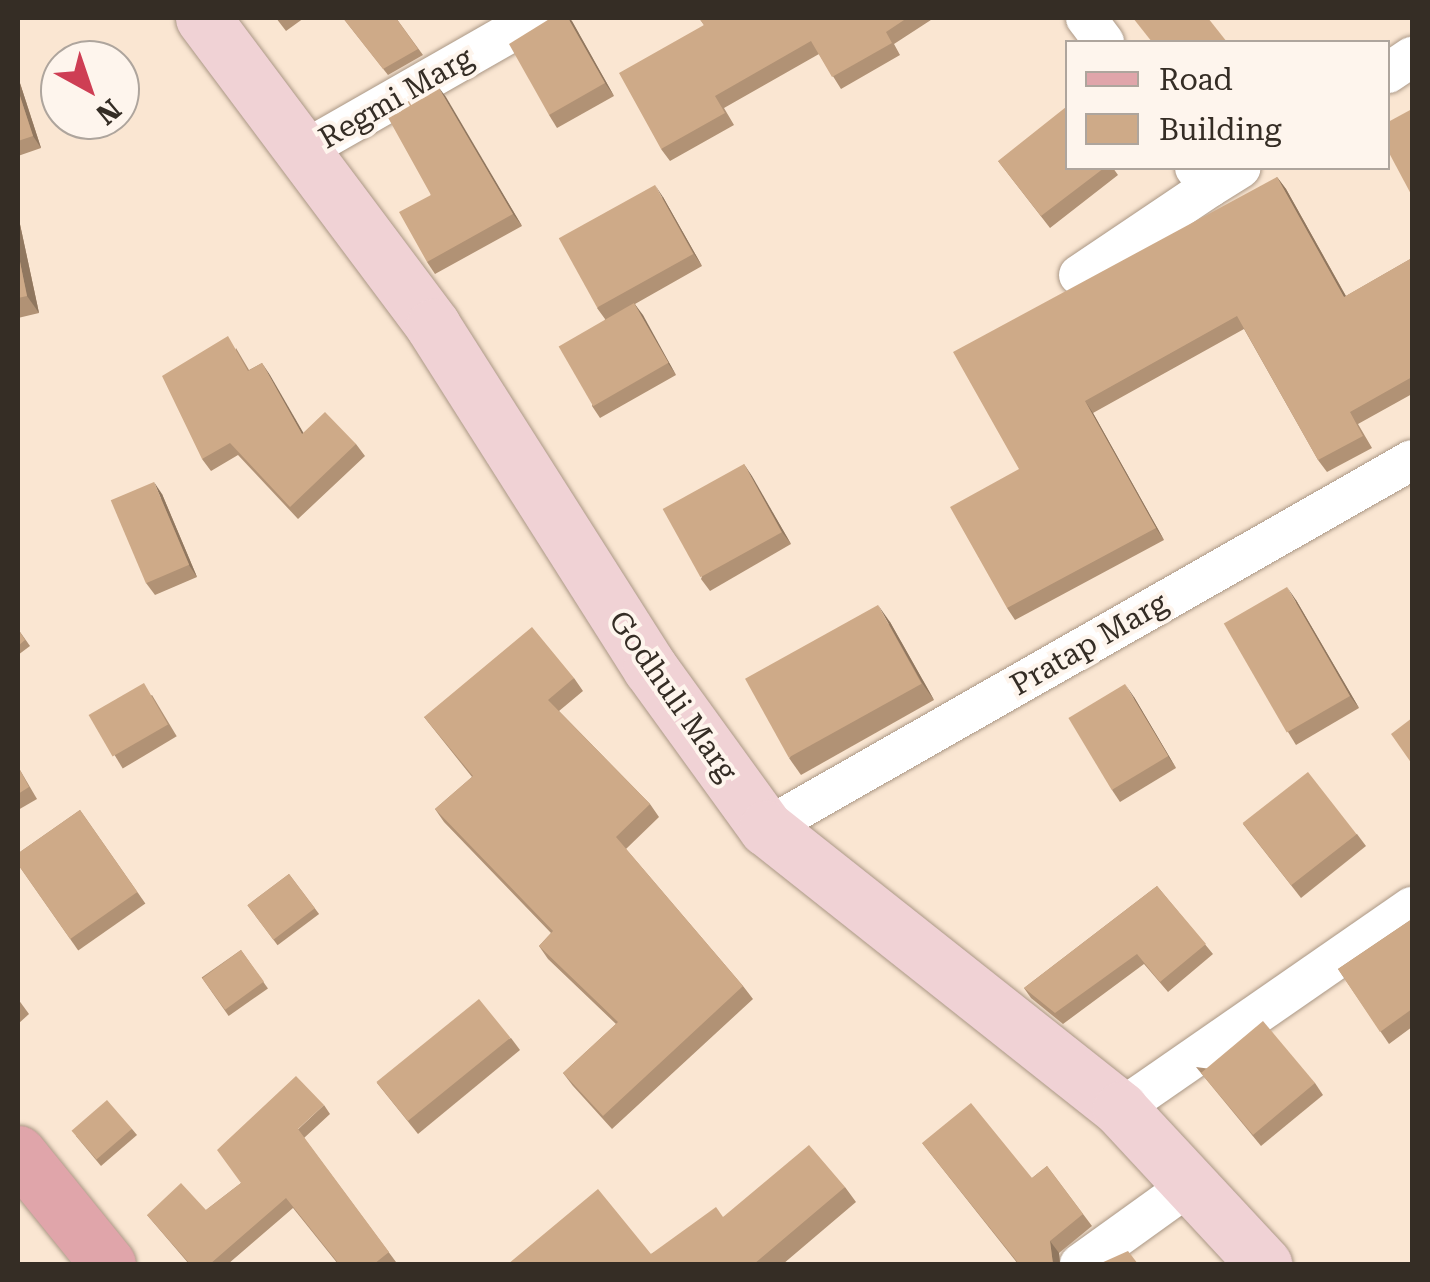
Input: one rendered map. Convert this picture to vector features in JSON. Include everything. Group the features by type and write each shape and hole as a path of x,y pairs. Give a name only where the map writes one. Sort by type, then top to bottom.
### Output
{"main road":[{"name":"Godhuli Marg","path":"203,18 308,148 650,668 766,828 1120,1110 1264,1264"},
{"path":"18,1153 108,1264"},
{"path":"18,1202 71,1264"}],"street":[{"name":"Regmi Marg","path":"308,148 536,18"},
{"path":"1086,18 1102,40"},
{"path":"1390,72 1412,57"},
{"path":"1079,275 1215,174"},
{"name":"Pratap Marg","path":"766,828 1412,460"},
{"path":"1120,1110 1412,907"},
{"path":"1080,1264 1190,1186"}],"building":[{"path":"343,18 396,18 418,49 383,69"},
{"path":"551,18 568,18 605,83 549,115 509,44"},
{"path":"699,18 907,18 886,32 892,43 832,77 811,41 715,96 725,113 661,149 619,73 704,25"},
{"path":"1133,18 1208,18 1225,40 1150,40"},
{"path":"437,85 513,214 427,262 399,212 431,195 386,114"},
{"path":"18,90 33,136 18,141"},
{"path":"1065,108 1065,170 1101,170 1041,216 998,161"},
{"path":"1412,109 1412,196 1390,155 1390,121"},
{"path":"1277,177 1344,297 1412,258 1412,377 1350,412 1363,436 1318,460 1237,316 1085,401 1156,528 1007,608 950,507 1019,469 953,352"},
{"path":"655,185 693,254 597,307 559,238"},
{"path":"18,252 27,296 18,298"},
{"path":"634,303 668,363 593,406 559,347"},
{"path":"228,336 248,371 262,363 302,434 325,412 356,444 290,507 230,443 202,459 162,376"},
{"path":"744,464 782,532 700,577 663,509"},
{"path":"154,482 189,565 146,583 111,500"},
{"path":"1287,587 1350,696 1287,733 1224,624"},
{"path":"878,605 922,684 789,757 745,679"},
{"path":"532,627 574,678 548,700 650,804 616,837 743,986 603,1116 563,1073 618,1022 539,946 553,931 435,809 473,776 424,717"},
{"path":"144,683 168,725 113,757 89,715"},
{"path":"1125,684 1168,756 1112,790 1068,718"},
{"path":"1412,718 1412,764 1391,734"},
{"path":"18,771 29,787 18,794"},
{"path":"1308,772 1357,834 1291,885 1243,823"},
{"path":"80,810 137,892 70,939 18,864 18,853"},
{"path":"289,874 315,908 273,940 247,905"},
{"path":"1157,886 1206,944 1160,982 1137,954 1055,1013 1024,988"},
{"path":"1412,919 1412,1009 1380,1032 1338,969"},
{"path":"241,950 264,982 225,1010 202,978"},
{"path":"479,999 510,1038 408,1121 376,1082"},
{"path":"1263,1021 1315,1083 1253,1135 1201,1073"},
{"path":"296,1076 324,1105 298,1129 389,1252 374,1264 339,1264 286,1198 210,1264 190,1264 147,1215 181,1183 206,1210 241,1183 217,1150"},
{"path":"107,1100 132,1129 96,1160 72,1131"},
{"path":"971,1103 1032,1178 1047,1166 1083,1214 1050,1241 1053,1264 1019,1264 922,1143"},
{"path":"809,1145 845,1187 754,1264 508,1264 598,1189 651,1254 716,1207 723,1217"},
{"path":"1128,1251 1138,1264 1099,1264"}]}
